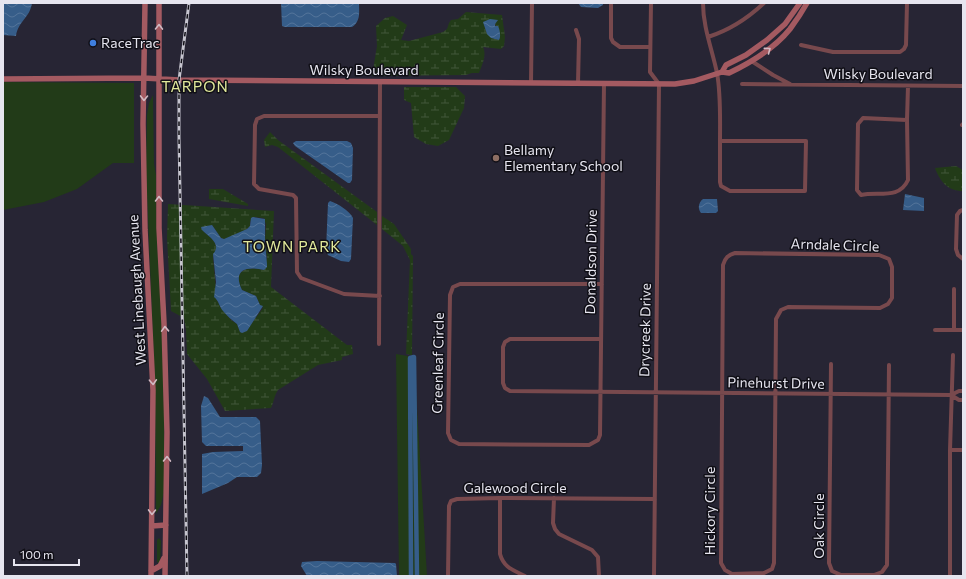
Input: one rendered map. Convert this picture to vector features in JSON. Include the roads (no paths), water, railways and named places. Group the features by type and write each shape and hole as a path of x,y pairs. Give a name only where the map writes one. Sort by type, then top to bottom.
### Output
{"main road":[{"name":"West Linebaugh Avenue","path":"145,3 143,124 145,230 153,390 151,574"},
{"name":"West Linebaugh Avenue","path":"159,3 159,228 164,323 167,432 165,576"},
{"path":"720,73 726,65 746,55 767,40 785,24 800,3"},
{"name":"Wilsky Boulevard","path":"3,79 144,78 380,82 659,84 689,82 720,73 729,73 753,62 774,46 790,29 807,3"},
{"path":"152,526 166,526"},
{"path":"151,574 160,566 166,554"}],"street":[{"path":"531,83 532,3"},
{"path":"611,3 612,42 620,47 650,47"},
{"path":"651,3 650,72 659,84"},
{"path":"703,3 704,26 720,73 720,98 720,141 720,182 721,186 730,191 805,190 806,141 720,141"},
{"path":"708,37 724,32 739,24 752,15 764,3"},
{"path":"801,46 833,52 900,52 906,45 907,3"},
{"path":"576,30 579,39 578,83"},
{"name":"Wilsky Boulevard","path":"753,62 792,85"},
{"path":"379,344 380,82"},
{"name":"Donaldson Drive","path":"598,440 600,435 601,392 604,83"},
{"name":"Drycreek Drive","path":"654,576 659,84"},
{"name":"Wilsky Boulevard","path":"742,84 963,86"},
{"path":"907,120 863,118 858,124 857,190 861,195 868,193 895,193 905,186 908,180 908,86"},
{"path":"379,116 264,116 256,119 254,184 259,189 293,195 296,198 297,272 301,278 344,294 380,296"},
{"path":"963,210 957,215 956,249 958,255 963,259"},
{"name":"Arndale Circle","path":"722,393 723,265 725,259 729,255 735,253 879,254 888,259 892,267 892,298 888,304 880,308 788,307 781,310 776,319 776,394"},
{"name":"Greenleaf Circle","path":"598,440 589,445 459,444 451,440 448,433 450,295 453,287 460,284 602,284"},
{"path":"954,289 954,330"},
{"path":"936,330 963,330"},
{"name":"Pinehurst Drive","path":"601,339 510,339 505,342 503,347 502,383 510,392 951,395 959,391 963,391"},
{"path":"950,576 950,450 953,356"},
{"path":"831,364 831,394"},
{"path":"888,365 888,395"},
{"name":"Hickory Circle","path":"722,393 721,563 725,570 732,574 764,573 772,569 774,563 776,394"},
{"name":"Oak Circle","path":"831,394 829,563 832,571 841,575 874,575 882,572 887,565 888,395"},
{"name":"Pinehurst Drive","path":"951,395 959,400 963,400"},
{"path":"950,450 963,450"},
{"name":"Galewood Circle","path":"448,576 449,506 451,501 457,498 655,499"},
{"path":"500,498 500,554 506,566 525,576"},
{"path":"554,498 553,523 555,529 559,534 592,550 598,557 599,576"}],"water":[{"path":"3,3 32,3 29,12 17,31 16,36 3,35"},
{"path":"281,3 359,3 359,16 357,22 352,27 285,27 282,26"},
{"path":"578,3 603,3 603,5 598,8 581,7"},
{"path":"490,19 498,20 495,26 498,26 499,29 499,40 491,38 487,34 483,22"},
{"path":"296,141 347,141 351,143 353,148 352,180 350,183 295,146 293,143"},
{"path":"905,194 924,198 924,211 903,210"},
{"path":"703,199 717,199 718,211 716,213 701,213 699,205"},
{"path":"330,201 346,210 353,218 351,259 349,262 341,261 328,255 326,250 328,203"},
{"path":"251,218 265,219 267,267 264,270 252,268 247,269 240,273 239,283 242,290 256,296 260,305 263,306 247,331 242,333 240,332 237,324 225,313 214,297 216,282 213,254 216,247 214,241 202,230 201,227 212,225 221,238 224,239 247,229 250,226"},
{"path":"204,396 208,398 220,417 256,417 260,421 262,465 261,473 257,477 237,477 228,483 202,494 202,454 243,451 243,446 206,446 202,442 201,406"},
{"path":"302,562 395,563 397,576 307,576 301,566"}],"waterway":[{"path":"411,576 410,358 414,357 417,576"}],"railway":[{"path":"187,576 179,80 189,3"}],"place":[{"name":"RaceTrac","path":"93,43"},
{"name":"Bellamy Elementary School","path":"496,158"}],"district":[{"name":"TARPON","path":"195,87"},
{"name":"TOWN PARK","path":"292,247"}]}
